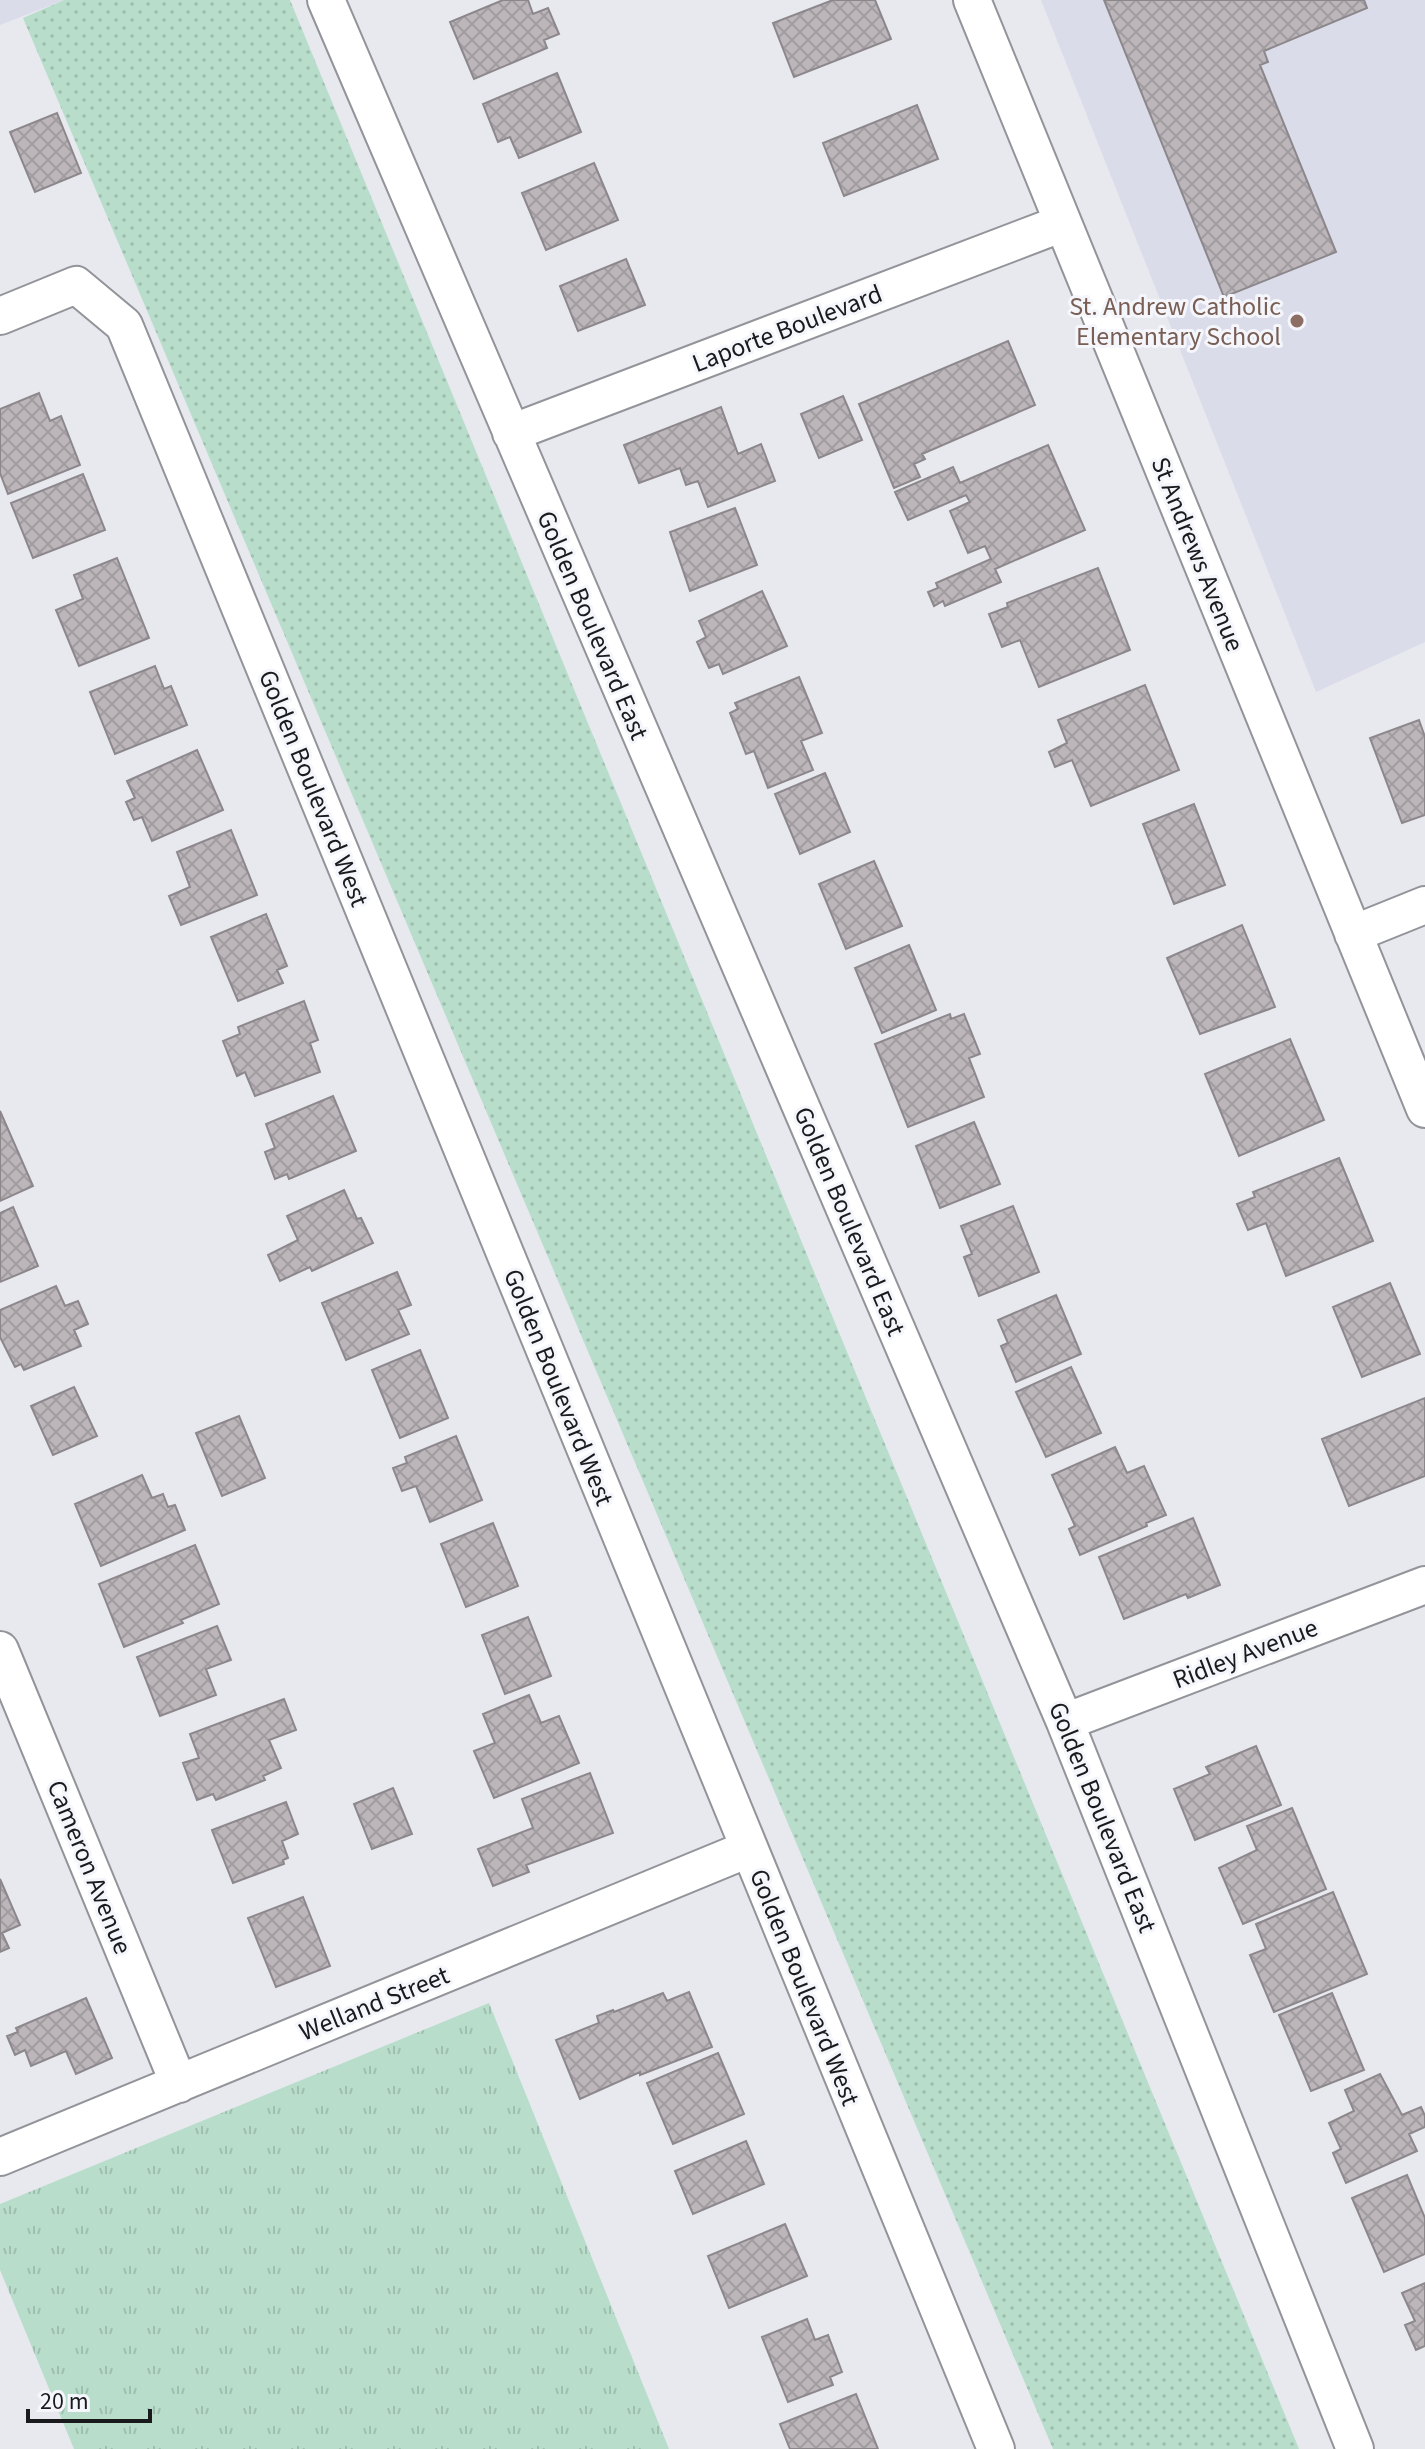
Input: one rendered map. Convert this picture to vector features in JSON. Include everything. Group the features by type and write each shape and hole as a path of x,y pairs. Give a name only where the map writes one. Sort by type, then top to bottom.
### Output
{"street":[{"name":"Golden Boulevard East","path":"326,0 1065,1722 1355,2449"},
{"name":"St Andrews Avenue","path":"972,0 1425,1109"},
{"name":"Laporte Boulevard","path":"511,433 1063,223"},
{"name":"Golden Boulevard West","path":"0,316 76,285 124,325 996,2449"},
{"path":"1353,934 1425,905"},
{"name":"Ridley Avenue","path":"1065,1722 1425,1585"},
{"name":"Cameron Avenue","path":"0,1650 179,2084"},
{"name":"Welland Street","path":"0,2157 748,1849"}],"shaded area":[{"path":"0,0 64,0 0,25"},
{"name":"St. Andrew Catholic Elementary School","path":"1041,0 1425,0 1425,642 1316,692"}],"green space":[{"path":"64,0 290,0 1299,2449 1053,2449 23,18"},
{"path":"489,2003 669,2449 74,2449 0,2270 0,2204"}],"building":[{"path":"503,0 528,0 533,14 548,8 559,34 544,40 547,48 474,79 450,22"},
{"path":"833,0 875,0 891,39 794,77 773,23"},
{"path":"1104,0 1364,0 1367,8 1264,51 1268,62 1260,65 1336,252 1224,297"},
{"path":"557,73 581,132 519,158 510,137 498,142 483,104"},
{"path":"917,105 938,159 844,196 823,143"},
{"path":"57,113 81,173 35,192 10,132"},
{"path":"594,163 618,220 546,250 522,193"},
{"path":"626,259 645,305 578,331 560,286"},
{"path":"1008,341 1035,405 922,454 925,459 914,464 920,477 894,488 859,404"},
{"path":"39,393 50,421 61,416 80,465 8,494 0,473 0,409"},
{"path":"843,396 862,440 819,458 801,414"},
{"path":"721,407 738,454 761,444 775,481 708,507 698,481 686,485 680,468 639,483 624,445"},
{"path":"1048,445 1085,530 995,569 1001,582 945,606 943,601 934,606 928,592 938,588 936,583 991,559 985,546 968,553 950,511 970,502 966,495 908,520 895,492 953,467 960,483"},
{"path":"83,474 105,530 33,558 11,503"},
{"path":"735,508 757,565 690,591 670,532"},
{"path":"117,558 149,638 79,666 56,610 83,599 74,575"},
{"path":"1098,568 1130,650 1039,687 1020,640 1002,647 989,614 1008,607 1007,603"},
{"path":"762,591 787,646 723,674 719,664 709,668 697,642 706,637 699,621"},
{"path":"155,666 164,689 171,686 187,725 115,754 90,692"},
{"path":"799,677 822,733 801,741 813,770 768,788 754,751 746,754 730,713 738,709 735,703"},
{"path":"1145,685 1179,770 1091,806 1072,760 1055,767 1049,752 1067,743 1058,720"},
{"path":"1419,720 1425,737 1425,815 1402,823 1370,738"},
{"path":"197,750 223,810 152,841 142,817 134,820 126,802 135,798 127,781"},
{"path":"825,773 850,832 800,854 775,794"},
{"path":"1194,804 1225,885 1174,904 1143,824"},
{"path":"231,830 257,895 181,925 169,896 190,887 177,852"},
{"path":"874,861 902,926 846,949 819,884"},
{"path":"266,914 287,966 277,970 283,983 238,1001 211,937"},
{"path":"1242,925 1275,1007 1200,1034 1167,958"},
{"path":"909,945 936,1010 882,1033 855,968"},
{"path":"304,1001 318,1040 310,1043 320,1072 255,1096 245,1072 237,1076 223,1041 240,1034 238,1027"},
{"path":"950,1014 951,1019 964,1014 980,1054 969,1058 984,1097 908,1127 875,1044"},
{"path":"1290,1039 1324,1120 1239,1156 1205,1074"},
{"path":"333,1096 356,1151 289,1179 287,1174 275,1179 265,1152 275,1148 266,1124"},
{"path":"0,1111 33,1186 0,1201"},
{"path":"974,1122 1000,1184 940,1208 916,1146"},
{"path":"1339,1158 1373,1241 1286,1276 1266,1223 1248,1230 1237,1204 1255,1197 1253,1192"},
{"path":"344,1190 357,1219 361,1218 373,1243 312,1271 310,1267 280,1281 268,1255 298,1240 287,1216"},
{"path":"1013,1206 1039,1272 979,1296 964,1257 972,1254 961,1226"},
{"path":"13,1207 38,1266 0,1282 0,1213"},
{"path":"397,1272 411,1305 398,1310 409,1334 346,1360 322,1303"},
{"path":"1390,1283 1420,1354 1362,1377 1333,1307"},
{"path":"56,1286 65,1306 78,1301 88,1324 74,1330 81,1346 24,1370 21,1364 15,1367 0,1337 0,1310"},
{"path":"1056,1295 1081,1354 1016,1382 1001,1346 1008,1343 998,1320"},
{"path":"420,1350 448,1418 400,1438 372,1370"},
{"path":"1071,1367 1101,1433 1046,1457 1016,1392"},
{"path":"74,1387 97,1436 53,1455 31,1406"},
{"path":"1425,1398 1425,1476 1349,1506 1322,1439"},
{"path":"239,1416 265,1478 222,1496 196,1433"},
{"path":"456,1436 482,1500 430,1522 416,1486 402,1491 393,1468 407,1463 405,1457"},
{"path":"1115,1447 1127,1473 1144,1466 1166,1515 1080,1555 1069,1529 1075,1526 1052,1475"},
{"path":"142,1475 152,1498 163,1494 168,1507 175,1505 185,1530 101,1566 75,1504"},
{"path":"1193,1518 1220,1585 1188,1598 1186,1594 1124,1619 1099,1557"},
{"path":"493,1523 518,1586 466,1607 441,1544"},
{"path":"195,1545 219,1604 181,1620 183,1623 124,1647 99,1584"},
{"path":"528,1617 551,1676 505,1694 482,1635"},
{"path":"217,1626 231,1660 206,1669 216,1695 160,1716 137,1657"},
{"path":"529,1695 541,1723 559,1716 579,1763 494,1798 474,1751 495,1743 483,1714"},
{"path":"284,1699 296,1730 269,1740 281,1768 263,1776 265,1780 216,1800 213,1794 197,1800 183,1763 199,1758 190,1734"},
{"path":"1256,1746 1281,1805 1195,1840 1174,1789 1210,1774 1206,1767"},
{"path":"590,1773 613,1833 526,1865 529,1872 493,1886 478,1849 533,1828 522,1799"},
{"path":"393,1788 412,1834 372,1849 354,1804"},
{"path":"286,1802 298,1834 282,1841 288,1858 283,1860 284,1864 233,1883 212,1830"},
{"path":"1292,1808 1326,1889 1243,1924 1219,1868 1257,1850 1247,1826"},
{"path":"0,1879 20,1925 2,1933 9,1948 0,1952"},
{"path":"1333,1892 1367,1974 1274,2012 1250,1955 1266,1949 1256,1924"},
{"path":"303,1897 330,1966 276,1987 248,1918"},
{"path":"689,1992 712,2047 640,2075 640,2072 580,2099 556,2040 599,2023 597,2016 613,2010 663,1993 667,2001"},
{"path":"1332,1993 1364,2070 1311,2091 1279,2015"},
{"path":"86,1998 112,2058 76,2074 66,2051 31,2066 25,2050 15,2055 7,2036 18,2032 16,2028"},
{"path":"718,2053 744,2114 673,2144 647,2083"},
{"path":"1380,2074 1402,2115 1421,2107 1425,2127 1409,2134 1417,2151 1346,2183 1333,2153 1341,2149 1329,2123 1354,2111 1345,2090"},
{"path":"746,2141 764,2184 693,2214 675,2171"},
{"path":"1407,2175 1425,2218 1425,2254 1384,2272 1352,2198"},
{"path":"785,2224 807,2276 729,2308 708,2256"},
{"path":"1425,2283 1425,2346 1416,2350 1405,2325 1415,2321 1402,2293"},
{"path":"807,2319 815,2340 828,2335 842,2372 830,2377 833,2385 788,2402 762,2337"},
{"path":"856,2394 878,2449 790,2449 780,2424"}],"place":[{"name":"St. Andrew Catholic Elementary School","path":"1297,321"}]}
